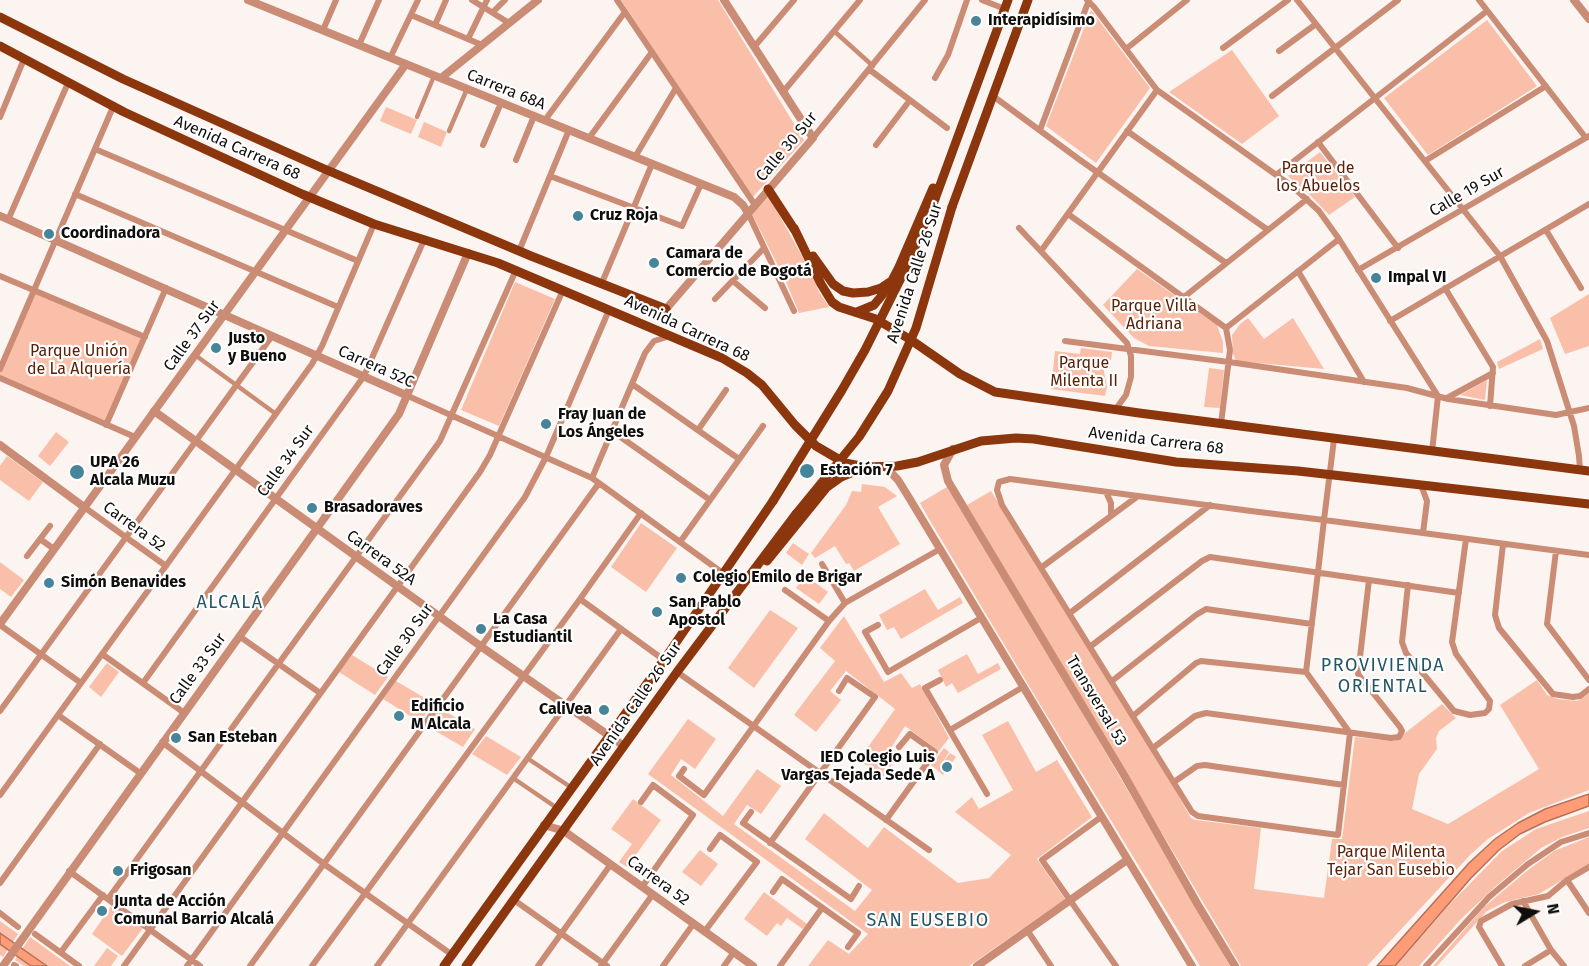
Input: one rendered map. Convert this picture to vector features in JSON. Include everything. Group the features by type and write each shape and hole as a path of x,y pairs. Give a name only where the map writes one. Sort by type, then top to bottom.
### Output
{"main road":[{"name":"Avenida Calle 26 Sur","path":"466,966 717,617 796,514 860,437 888,391 915,328 952,207 1028,0"},
{"name":"Avenida Calle 26 Sur","path":"444,966 724,574 837,399 865,350 907,266 935,199 1006,4"},
{"name":"Avenida Carrera 68","path":"0,17 123,79 328,170 601,285 666,309"},
{"name":"Avenida Carrera 68","path":"0,46 113,107 309,196 374,224 516,270 722,358 762,385 800,431 816,446 845,463 886,467 907,465 953,449 997,439 1034,439 1176,462 1330,474 1543,501 1589,504"},
{"path":"855,313 874,305 892,280 956,139"},
{"path":"768,189 828,278 843,291 868,292 892,280"},
{"name":"Avenida Carrera 68","path":"794,228 826,293 839,307 876,319 960,374 1003,394 1432,452 1584,470"},
{"path":"717,617 794,529 827,487 841,477 866,466"}],"street":[{"name":"Carrera 68A","path":"248,0 701,184 740,201 748,213"},
{"path":"323,30 336,0"},
{"path":"359,45 379,0"},
{"path":"390,58 418,0"},
{"path":"435,25 446,0"},
{"path":"472,0 485,3 509,23"},
{"path":"494,12 505,0"},
{"path":"417,117 438,77 538,0"},
{"path":"617,0 755,205"},
{"path":"754,46 794,0"},
{"path":"783,92 860,0"},
{"name":"Calle 30 Sur","path":"666,309 872,68 925,0"},
{"path":"935,78 948,55 967,0"},
{"path":"982,0 1006,4"},
{"path":"1040,130 1088,0"},
{"path":"1088,0 1157,90 1276,175 1307,199 1318,211 1339,239 1438,396 1432,452"},
{"path":"1126,49 1187,0"},
{"path":"1223,48 1288,0"},
{"path":"1297,0 1500,256 1547,341 1570,414 1584,470"},
{"path":"1272,96 1398,0"},
{"path":"1479,0 1588,137"},
{"path":"1574,0 1589,19"},
{"path":"727,2 813,138"},
{"path":"468,39 485,3"},
{"path":"1276,175 1487,10"},
{"path":"545,120 624,12"},
{"path":"411,15 482,45"},
{"path":"1280,51 1316,24"},
{"path":"834,31 872,68 947,128"},
{"path":"589,138 652,52"},
{"path":"0,117 24,59"},
{"name":"Calle 37 Sur","path":"0,625 406,64"},
{"path":"4,218 68,83"},
{"path":"1425,161 1546,86"},
{"path":"635,157 676,88"},
{"path":"449,132 466,89"},
{"path":"1041,251 1157,90"},
{"path":"993,96 1226,263"},
{"path":"876,145 910,100"},
{"path":"483,145 501,103"},
{"path":"0,369 113,107"},
{"path":"516,160 534,116"},
{"path":"519,251 568,130"},
{"path":"1127,131 1268,230"},
{"name":"Calle 19 Sur","path":"1358,270 1588,137"},
{"path":"1318,142 1398,248"},
{"path":"95,148 358,261"},
{"path":"601,285 652,164"},
{"path":"550,176 682,226 701,184"},
{"path":"75,194 338,307"},
{"path":"1184,297 1307,199"},
{"path":"1390,321 1589,204"},
{"path":"748,213 794,311"},
{"path":"1068,214 1226,328 1229,362 1221,424"},
{"name":"Carrera 52C","path":"4,218 592,478 724,574"},
{"path":"1,791 317,356 374,224"},
{"path":"1019,228 1124,338 1130,350 1132,366 1129,386 1115,410"},
{"path":"1546,230 1581,288"},
{"path":"1226,328 1339,239"},
{"name":"Calle 34 Sur","path":"143,683 364,376 424,240"},
{"path":"715,299 764,248"},
{"name":"Calle 33 Sur","path":"3,966 183,712 399,414 468,253"},
{"path":"61,952 201,772 440,441 516,270"},
{"path":"1298,271 1364,382"},
{"path":"0,276 145,337"},
{"path":"733,281 765,308"},
{"path":"106,425 166,288"},
{"path":"1445,288 1493,366 1490,406"},
{"path":"124,966 480,472 563,290"},
{"name":"Calle 30 Sur","path":"187,966 519,506 546,457 609,310"},
{"path":"0,711 272,336"},
{"path":"592,478 649,346 657,339 671,336"},
{"path":"1065,341 1407,388 1446,399 1556,416 1589,408"},
{"path":"195,355 276,414"},
{"path":"1446,399 1492,373"},
{"path":"0,378 135,437"},
{"path":"632,384 739,459"},
{"path":"698,430 726,390"},
{"name":"Carrera 52A","path":"154,411 524,677 624,746"},
{"path":"680,542 763,426"},
{"path":"612,431 710,500"},
{"path":"1334,439 1324,520 1306,672 1350,733 1338,835 1195,815 1002,505 997,490 999,482 1010,479 1106,492 1210,505 1324,520 1423,533 1556,551 1589,555"},
{"name":"Carrera 52","path":"0,445 166,566"},
{"name":"Transversal 53","path":"953,449 944,465 948,481 1107,746 1192,896 1235,966"},
{"path":"886,467 898,480 1192,966"},
{"path":"250,966 599,483"},
{"path":"1421,485 1427,501 1423,533"},
{"path":"1106,492 1111,502 1112,515"},
{"path":"1042,567 1138,496"},
{"path":"1070,613 1210,505"},
{"path":"312,966 524,677 640,513"},
{"path":"27,556 50,526"},
{"path":"40,539 54,549"},
{"path":"1408,585 1403,648 1454,711 1470,715 1485,713 1491,705 1488,697 1454,652 1452,642 1466,539"},
{"path":"1503,544 1496,621 1549,691 1557,695 1573,697 1586,693 1589,689"},
{"path":"684,768 679,776 704,795 829,621 845,603 940,549"},
{"path":"1556,551 1547,624 1589,680"},
{"path":"1091,646 1210,557 1459,593"},
{"path":"822,564 845,603"},
{"path":"1153,748 1201,714 1399,737 1402,731 1358,674 1369,580"},
{"path":"785,590 829,621"},
{"path":"580,599 664,660"},
{"path":"1112,681 1206,609 1312,624"},
{"path":"879,624 865,632 888,672 981,618"},
{"path":"0,625 81,683"},
{"path":"377,966 621,629"},
{"path":"239,636 320,693"},
{"path":"102,654 183,712"},
{"path":"1133,716 1196,663 1202,661 1306,672"},
{"path":"677,672 928,850"},
{"path":"770,843 875,697 847,678 839,691"},
{"path":"940,680 925,688 987,794"},
{"path":"950,729 1023,687"},
{"path":"58,715 140,773"},
{"path":"886,820 935,752 910,734 899,747"},
{"path":"162,742 365,894 452,954"},
{"path":"0,882 100,744"},
{"path":"527,758 572,788"},
{"path":"1174,782 1201,765 1344,785"},
{"path":"513,778 557,808"},
{"path":"641,801 653,785 693,815 642,886"},
{"path":"751,812 743,823 850,899 859,886"},
{"path":"1101,817 1042,860 1116,966"},
{"name":"Carrera 52","path":"544,825 564,831 753,966"},
{"path":"1426,966 1489,897 1528,864 1561,842 1589,833"},
{"path":"705,931 757,862 720,835 710,849"},
{"path":"977,966 1127,860"},
{"path":"538,966 611,864"},
{"path":"1502,966 1479,927 1484,918 1512,904 1548,896 1567,880 1589,867"},
{"path":"69,871 200,966"},
{"path":"773,892 782,879 858,933 848,947"},
{"path":"1567,880 1589,913"},
{"path":"514,900 604,965 653,894"},
{"path":"1523,902 1551,950 1564,966"},
{"path":"780,966 822,908"},
{"path":"0,913 18,927"},
{"path":"663,966 694,923"},
{"path":"1027,930 1051,966"},
{"path":"35,934 79,966"},
{"path":"1525,966 1551,950"},
{"path":"724,966 734,952"}],"green space":[{"path":"621,0 718,0 804,140 752,198"},
{"path":"1091,10 1150,88 1096,163 1046,126"},
{"path":"1487,20 1537,86 1428,155 1384,98"},
{"path":"1232,50 1279,116 1242,144 1169,92"},
{"path":"386,107 417,120 411,134 380,121"},
{"path":"424,122 447,132 441,147 418,137"},
{"name":"Parque de los Abuelos","path":"1320,152 1355,197 1329,215 1288,176"},
{"path":"768,195 829,307 799,313 752,214"},
{"name":"Parque Villa Adriana","path":"1137,269 1217,325 1223,342 1223,353 1149,346 1134,338 1103,305"},
{"path":"515,282 555,299 499,426 461,410"},
{"name":"Parque Unión de La Alquería","path":"35,292 143,338 105,423 0,377 0,372"},
{"path":"1589,294 1589,346 1565,354 1550,318"},
{"path":"1248,318 1264,339 1293,318 1324,369 1236,361 1233,354 1232,335"},
{"path":"1540,339 1543,349 1499,369 1497,362"},
{"name":"Parque Milenta II","path":"1081,348 1112,352 1111,360 1102,361 1107,387 1105,396 1051,389 1055,351 1080,354"},
{"path":"1209,368 1224,370 1220,408 1204,407"},
{"path":"1487,380 1485,400 1460,395"},
{"path":"56,432 69,442 50,466 38,456"},
{"path":"7,456 43,482 29,501 0,480 0,466"},
{"path":"862,484 885,487 897,496 878,507 900,544 854,571 849,563 846,564 835,546 815,558 811,553 846,505 852,491 861,492"},
{"path":"947,487 990,554 1230,966 1200,966 929,519 920,503"},
{"name":"Parque Milenta Tejar San Eusebio","path":"991,491 1153,751 1191,818 1261,828 1254,889 1324,898 1332,839 1342,839 1355,737 1395,741 1442,704 1456,718 1439,731 1436,738 1437,749 1419,774 1412,809 1448,824 1539,769 1500,705 1537,680 1547,695 1558,699 1577,701 1589,693 1589,790 1529,813 1488,839 1471,854 1367,966 1241,966 967,505"},
{"path":"641,523 677,548 646,592 611,567"},
{"path":"793,543 809,554 802,565 786,553"},
{"path":"0,562 24,580 11,597 0,589"},
{"path":"805,575 828,592 819,604 796,588"},
{"path":"925,589 938,610 960,597 963,603 901,639 894,627 887,630 879,615"},
{"path":"770,610 798,628 754,688 728,668"},
{"path":"844,616 884,682 901,673 912,688 920,684 949,738 939,751 905,726 891,748 900,754 883,777 859,760 895,709 846,671 830,691 841,700 816,732 794,715 835,661 820,648"},
{"path":"967,654 978,674 998,663 1001,669 958,693 952,683 946,687 938,670"},
{"path":"352,655 388,677 375,695 339,672"},
{"path":"107,663 119,672 101,697 89,687"},
{"path":"396,681 433,703 420,722 383,699"},
{"path":"440,708 475,729 463,747 427,726"},
{"path":"688,719 716,739 695,769 681,759 671,775 723,816 757,769 781,786 761,814 747,805 734,824 855,911 872,890 805,839 824,813 868,848 884,827 958,883 989,878 1011,855 955,812 972,797 979,809 1013,790 982,735 1008,721 1036,772 1057,760 1092,817 1037,859 1065,899 969,966 808,966 828,940 849,954 868,934 648,774"},
{"path":"486,736 521,757 507,775 472,754"},
{"path":"944,748 949,752 940,766 950,753 956,757 943,775 931,765"},
{"path":"633,799 661,820 627,867 619,862 632,844 611,829"},
{"path":"1589,811 1589,828 1562,837 1541,848 1461,919 1419,966 1396,966 1450,904 1502,851 1536,829"},
{"path":"1589,837 1589,864 1539,894 1505,902 1487,911 1437,966 1433,966 1484,907 1528,870 1554,851"},
{"path":"700,850 718,864 701,886 682,872"},
{"path":"764,892 807,924 803,929 787,918 781,926 777,923 767,936 744,919"},
{"path":"112,905 143,928 122,956 92,934"},
{"path":"0,921 18,934 3,957 0,955"},
{"path":"30,937 70,966 24,966 15,960"},
{"path":"107,948 118,956 111,966 94,966"}],"shaded area":[{"path":"1589,794 1589,806 1520,834 1499,850 1471,878 1395,966 1377,966 1469,863 1495,839 1518,823 1545,809"},
{"path":"0,933 47,966 31,966 0,944"}],"place":[{"name":"Interapidísimo","path":"976,21"},
{"name":"Cruz Roja","path":"578,216"},
{"name":"Coordinadora","path":"49,234"},
{"name":"Camara de Comercio de Bogotá","path":"654,263"},
{"name":"Impal VI","path":"1376,278"},
{"name":"Justo y Bueno","path":"216,348"},
{"name":"Fray Juan de Los Ángeles","path":"546,424"},
{"name":"Estación 7","path":"807,471"},
{"name":"UPA 26 Alcala Muzu","path":"77,472"},
{"name":"Brasadoraves","path":"312,508"},
{"name":"Colegio Emilo de Brigar","path":"681,578"},
{"name":"Simón Benavides","path":"49,583"},
{"name":"San Pablo Apostol","path":"657,612"},
{"name":"La Casa Estudiantil","path":"481,629"},
{"name":"CaliVea","path":"604,710"},
{"name":"Edificio M Alcala","path":"399,716"},
{"name":"San Esteban","path":"176,738"},
{"name":"IED Colegio Luis Vargas Tejada Sede A","path":"947,767"},
{"name":"Frigosan","path":"118,871"},
{"name":"Junta de Acción Comunal Barrio Alcalá","path":"102,911"}],"district":[{"name":"ALCALÁ","path":"230,603"},
{"name":"PROVIVIENDA ORIENTAL","path":"1383,676"},
{"name":"SAN EUSEBIO","path":"928,921"}]}
